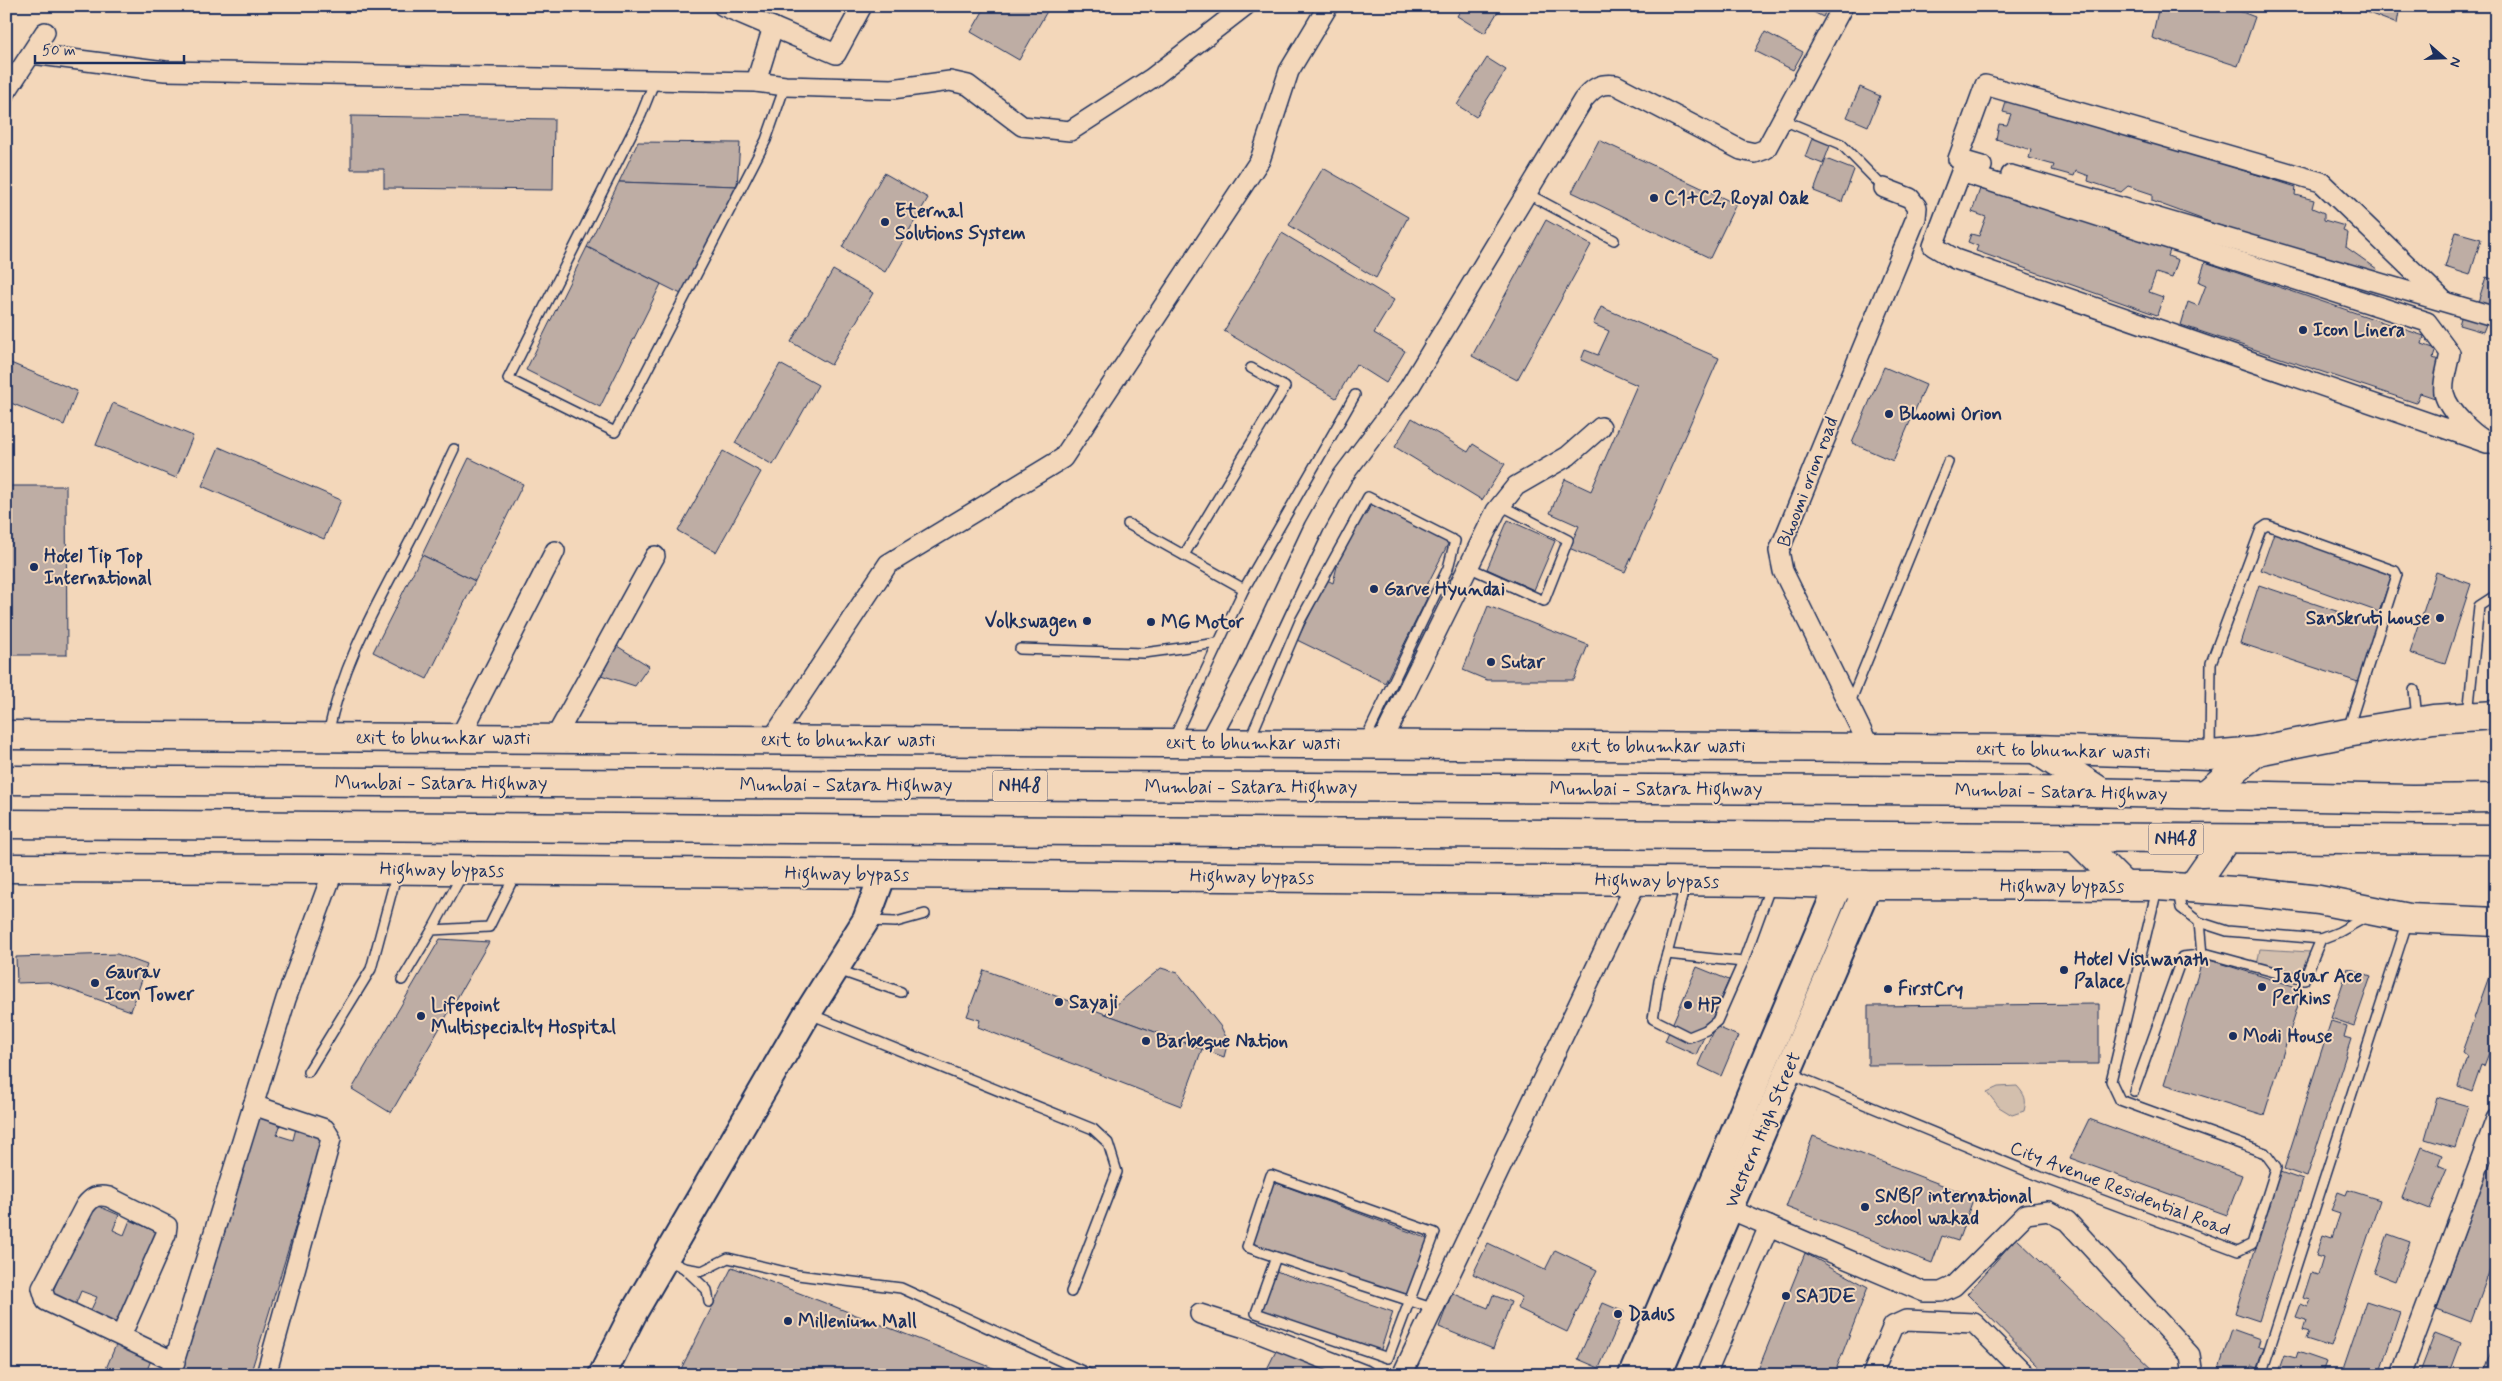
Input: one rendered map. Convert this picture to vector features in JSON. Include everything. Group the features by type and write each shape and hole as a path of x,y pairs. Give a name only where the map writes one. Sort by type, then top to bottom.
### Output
{"main road":[{"name":"exit to bhumkar wasti","path":"6,735 2035,749 2210,755 2257,751 2417,721 2496,715"},
{"path":"2035,749 2101,792"},
{"path":"2205,794 2257,751"},
{"name":"Mumbai - Satara Highway","path":"6,780 2101,792 2413,799 2496,798"},
{"name":"NH48","path":"6,824 2496,840"},
{"path":"2076,838 2124,886"},
{"path":"2175,887 2226,839"},
{"name":"Highway bypass","path":"6,868 517,870 2175,887 2319,900 2409,918 2496,922"}],"street":[{"path":"723,6 836,54 862,6"},
{"path":"32,54 165,71 756,82 785,86 892,88 950,81 968,85 1022,126 1070,131 1152,78 1245,6"},
{"path":"772,740 888,564 1063,458 1260,160 1289,71 1328,6"},
{"path":"1208,743 1247,670 1314,527 1342,478 1409,388 1528,194 1583,100 1593,88 1603,83 1616,85 1742,150 1755,153 1766,149 1843,6"},
{"path":"756,82 772,27"},
{"path":"6,92 45,32"},
{"path":"2442,299 2321,182 1985,85 1958,159 2208,234 2442,299 2496,316"},
{"path":"1961,172 2427,322 2450,353 2444,392 2452,412 2491,443 1955,259 1933,246 1961,172"},
{"name":"Bhoomi orion road","path":"1870,748 1783,571 1779,551 1916,218 1918,207 1910,198 1884,188"},
{"path":"1372,744 1500,505 1516,486 1568,456 1601,427"},
{"path":"460,737 555,551"},
{"path":"555,738 656,556"},
{"path":"120,1336 166,1234 167,1226 109,1197 100,1195 92,1197 85,1206 42,1288 42,1294 46,1301 120,1336 173,1368 286,999 334,869"},
{"path":"602,1375 674,1263 807,1013 866,920 883,874"},
{"path":"1402,1375 1637,881"},
{"name":"Western High Street","path":"1632,1375 1840,884"},
{"name":"Western High Street","path":"1658,1375 1868,885"},
{"path":"1764,1063 1788,1072"},
{"path":"253,1105 324,1129 330,1139 266,1375"},
{"path":"2401,1375 2496,1119"},
{"path":"1728,1209 1924,1292 1941,1292 1954,1286 2026,1214 2048,1211 2067,1220 2190,1355 2193,1375"},
{"path":"1706,1375 1769,1226"},
{"path":"1200,1314 1248,1329 1365,1375"},
{"path":"1872,1375 1893,1326 1906,1320 1974,1323 2026,1375"}],"lane":[{"path":"656,80 641,115 508,379 615,432 766,140 785,86"},
{"path":"1783,120 1841,144 1884,188"},
{"path":"1528,194 1614,240"},
{"path":"1184,555 1285,387 1251,368"},
{"path":"1172,743 1244,588 1355,395"},
{"path":"327,737 335,702 349,662 377,600 413,535 454,449"},
{"path":"1849,705 1948,462"},
{"path":"1248,743 1300,621 1368,497 1454,541 1448,568 1372,744"},
{"path":"1468,567 1544,601 1568,540 1500,505"},
{"path":"1128,524 1244,588"},
{"path":"2210,755 2211,662 2261,529 2267,525 2395,570 2397,575 2347,733"},
{"path":"2468,717 2479,606 2496,595"},
{"path":"1020,649 1144,652 1218,643"},
{"path":"2414,690 2417,721"},
{"path":"308,1072 371,969 398,869"},
{"path":"402,980 432,930 464,870"},
{"path":"432,930 489,927 517,870"},
{"path":"1686,882 1659,981 1653,1020 1689,1037 1706,1030 1717,1021 1743,962 1772,882"},
{"path":"2175,887 2181,908 2199,922 2227,931 2321,938 2340,932 2376,911"},
{"name":"City Avenue Residential Road","path":"1788,1072 2041,1177 2238,1251 2252,1244 2276,1168 2265,1153 2120,1100 2111,1081 2175,887"},
{"path":"866,920 896,922 926,914"},
{"path":"2262,1375 2409,918"},
{"path":"2199,922 2202,955"},
{"path":"2134,1091 2182,956 2208,954 2304,980 2321,938"},
{"path":"1667,954 1743,962"},
{"path":"835,969 901,992"},
{"path":"807,1013 1093,1129 1108,1143 1118,1172 1071,1292"},
{"path":"1276,1257 1256,1313 1388,1358 1410,1301 1435,1233 1271,1175 1247,1247 1276,1257 1410,1301 1435,1309"},
{"path":"674,1263 702,1271 728,1258 798,1275 901,1288 1091,1375"},
{"path":"674,1263 707,1290 709,1302"}],"shaded area":[{"path":"2260,949 2310,952 2302,977 2257,965"},
{"path":"2017,1086 2025,1097 2025,1107 2024,1111 2012,1115 1999,1107 1987,1092 1998,1087"}],"building":[{"path":"986,6 1050,6 1019,60 971,32"},
{"path":"1463,6 1497,6 1500,8 1485,33 1457,16"},
{"path":"1802,6 1828,6 1823,17"},
{"path":"2159,6 2226,6 2255,17 2238,66 2152,38"},
{"path":"2362,6 2400,6 2397,24 2361,10"},
{"path":"1765,32 1803,52 1793,70 1755,51"},
{"path":"1487,58 1506,70 1476,117 1457,105"},
{"path":"2496,65 2496,87 2490,85"},
{"path":"1860,87 1880,96 1868,126 1847,117"},
{"path":"2008,96 2296,187 2295,195 2314,200 2312,208 2324,213 2324,220 2345,226 2343,231 2348,233 2346,247 2377,269 2375,275 2215,224 2152,201 2152,194 2128,186 2121,192 2088,181 2089,176 2076,171 2074,176 2052,170 2054,165 2029,158 2031,150 1996,139 1999,124 2007,125 2011,114 2003,112"},
{"path":"351,116 554,119 553,190 384,188 384,169 351,169"},
{"path":"1813,136 1831,143 1823,164 1805,157"},
{"name":"C1+C2, Royal Oak","path":"1599,140 1736,204 1710,258 1572,192"},
{"path":"638,142 740,143 737,186 619,182"},
{"path":"1826,159 1854,170 1842,202 1814,191"},
{"path":"1323,168 1408,217 1376,278 1289,225"},
{"name":"Eternal Solutions System","path":"884,173 928,198 885,272 842,247"},
{"path":"619,182 737,186 681,294 587,247"},
{"path":"1990,186 2170,250 2168,256 2178,260 2172,278 2156,273 2149,292 2163,297 2157,315 1976,251 1978,246 1968,242 1971,234 1979,236 1986,217 1972,212 1980,189 1988,191"},
{"path":"1546,220 1591,245 1517,380 1472,356"},
{"path":"2456,232 2481,239 2470,275 2445,267"},
{"path":"1282,233 1394,300 1374,333 1405,351 1386,383 1356,364 1336,398 1224,331"},
{"path":"587,247 661,284 600,407 526,370"},
{"name":"Icon Linera","path":"2205,262 2424,336 2422,344 2436,349 2433,358 2447,363 2435,398 2420,393 2416,403 2181,325 2188,302 2198,306 2206,285 2199,282"},
{"path":"833,270 873,293 831,365 791,342"},
{"path":"2486,277 2496,280 2496,294 2492,306 2478,302"},
{"path":"1601,307 1719,358 1625,572 1569,548 1579,526 1550,513 1565,479 1591,491 1637,385 1581,360 1585,350 1598,355 1609,331 1593,324"},
{"path":"2462,314 2487,322 2483,332 2459,325"},
{"path":"6,361 77,391 64,425 6,401"},
{"path":"780,364 818,385 773,465 735,443"},
{"name":"Bhoomi Orion","path":"1884,367 1926,385 1893,461 1852,443"},
{"path":"113,403 193,436 176,478 96,445"},
{"path":"1412,418 1468,452 1473,444 1505,464 1482,500 1395,447"},
{"path":"219,447 341,500 324,539 202,486"},
{"path":"723,451 761,472 716,552 678,531"},
{"path":"469,458 523,484 475,581 422,555"},
{"path":"6,486 66,486 67,655 6,655"},
{"name":"Garve Hyundai","path":"1371,504 1449,542 1422,595 1427,598 1385,683 1297,640 1327,580 1333,583 1338,562 1361,512 1366,515"},
{"path":"1508,520 1555,541 1534,590 1487,569"},
{"path":"2275,530 2393,572 2379,612 2261,570"},
{"path":"422,555 475,581 427,679 373,652"},
{"name":"Sanskruti house","path":"2436,572 2471,584 2445,664 2410,653"},
{"path":"2259,585 2378,625 2358,682 2240,643"},
{"path":"1488,606 1588,645 1574,680 1487,680 1463,670"},
{"path":"2494,623 2496,623 2496,679 2494,679"},
{"path":"617,646 649,666 635,686 601,675"},
{"name":"Lifepoint Multispecialty Hospital","path":"440,939 489,942 391,1113 352,1089"},
{"name":"Gaurav Icon Tower","path":"117,954 147,965 131,1011 48,982 17,983 16,957"},
{"path":"2496,957 2496,1035 2484,1066 2481,1065 2472,1091 2458,1086 2467,1056 2462,1052"},
{"name":"Modi House","path":"2203,958 2303,989 2264,1115 2164,1084"},
{"path":"1697,967 1729,980 1696,1055 1665,1041"},
{"path":"1161,968 1178,973 1221,1027 1228,1041 1224,1057 1105,1014"},
{"path":"2348,968 2371,976 2354,1026 2331,1018"},
{"path":"984,970 1202,1049 1181,1106 978,1027 980,1020 967,1016"},
{"path":"2099,1004 2099,1064 1868,1065 1868,1006"},
{"path":"2331,1021 2347,1026 2344,1037 2351,1039 2307,1177 2284,1169"},
{"path":"1715,1026 1738,1036 1721,1076 1698,1065"},
{"path":"2437,1097 2468,1106 2455,1148 2425,1139"},
{"path":"255,1115 281,1123 277,1135 293,1140 296,1128 323,1136 250,1375 176,1375"},
{"path":"2089,1119 2242,1175 2227,1215 2070,1158"},
{"path":"1813,1136 1974,1197 1958,1241 1942,1236 1932,1263 1786,1207"},
{"path":"2496,1146 2496,1253 2471,1322 2437,1309"},
{"path":"2422,1147 2442,1155 2438,1165 2447,1169 2430,1209 2402,1198"},
{"path":"2280,1172 2303,1180 2259,1321 2235,1313"},
{"path":"1271,1181 1429,1239 1409,1298 1250,1244"},
{"path":"2348,1190 2380,1200 2331,1347 2306,1339 2309,1332 2303,1330 2306,1320 2296,1317 2301,1304 2308,1307 2311,1300 2303,1298 2311,1273 2318,1275 2323,1258 2316,1256 2323,1235 2332,1238 2340,1214 2331,1211 2338,1192 2346,1195"},
{"path":"91,1203 119,1215 113,1230 124,1235 130,1220 157,1232 116,1326 89,1314 97,1297 81,1291 74,1308 50,1298"},
{"path":"2388,1234 2410,1242 2395,1281 2374,1273"},
{"path":"2016,1238 2159,1375 2047,1375 1967,1294"},
{"path":"1488,1243 1545,1270 1555,1250 1597,1270 1567,1332 1517,1308 1522,1297 1473,1274"},
{"path":"1805,1253 1868,1287 1834,1375 1756,1375"},
{"name":"Millenium Mall","path":"732,1267 1011,1375 678,1375"},
{"path":"1276,1271 1393,1312 1380,1352 1261,1310"},
{"path":"1452,1293 1488,1308 1493,1295 1511,1302 1493,1349 1439,1327"},
{"path":"2366,1301 2400,1312 2379,1375 2341,1375"},
{"path":"1603,1303 1624,1312 1599,1368 1578,1359"},
{"path":"2232,1329 2260,1339 2258,1346 2264,1347 2257,1368 2251,1366 2248,1375 2217,1375"},
{"path":"2435,1333 2461,1343 2449,1375 2419,1375"},
{"path":"118,1340 153,1355 145,1375 114,1375 105,1371"},
{"path":"2496,1340 2496,1375 2483,1375"},
{"path":"1278,1347 1333,1375 1264,1375"},
{"path":"2298,1352 2327,1362 2322,1375 2277,1375 2284,1355 2296,1358"}],"place":[{"name":"C1+C2, Royal Oak","path":"1654,198"},
{"name":"Eternal Solutions System","path":"885,222"},
{"name":"Icon Linera","path":"2303,330"},
{"name":"Bhoomi Orion","path":"1889,414"},
{"name":"Hotel Tip Top International","path":"34,567"},
{"name":"Garve Hyundai","path":"1374,589"},
{"name":"Sanskruti house","path":"2440,618"},
{"name":"Volkswagen","path":"1087,621"},
{"name":"MG Motor","path":"1151,622"},
{"name":"Sutar","path":"1491,662"},
{"name":"Hotel Vishwanath Palace","path":"2064,970"},
{"name":"Gaurav Icon Tower","path":"95,983"},
{"name":"Jaguar Ace Perkins","path":"2262,987"},
{"name":"FirstCry","path":"1888,989"},
{"name":"Sayaji","path":"1059,1002"},
{"name":"HP","path":"1688,1005"},
{"name":"Lifepoint Multispecialty Hospital","path":"421,1016"},
{"name":"Modi House","path":"2233,1036"},
{"name":"Barbeque Nation","path":"1146,1041"},
{"name":"SNBP international school wakad","path":"1865,1207"},
{"name":"SAJDE","path":"1786,1296"},
{"name":"Dadus","path":"1618,1314"},
{"name":"Millenium Mall","path":"788,1321"}]}
